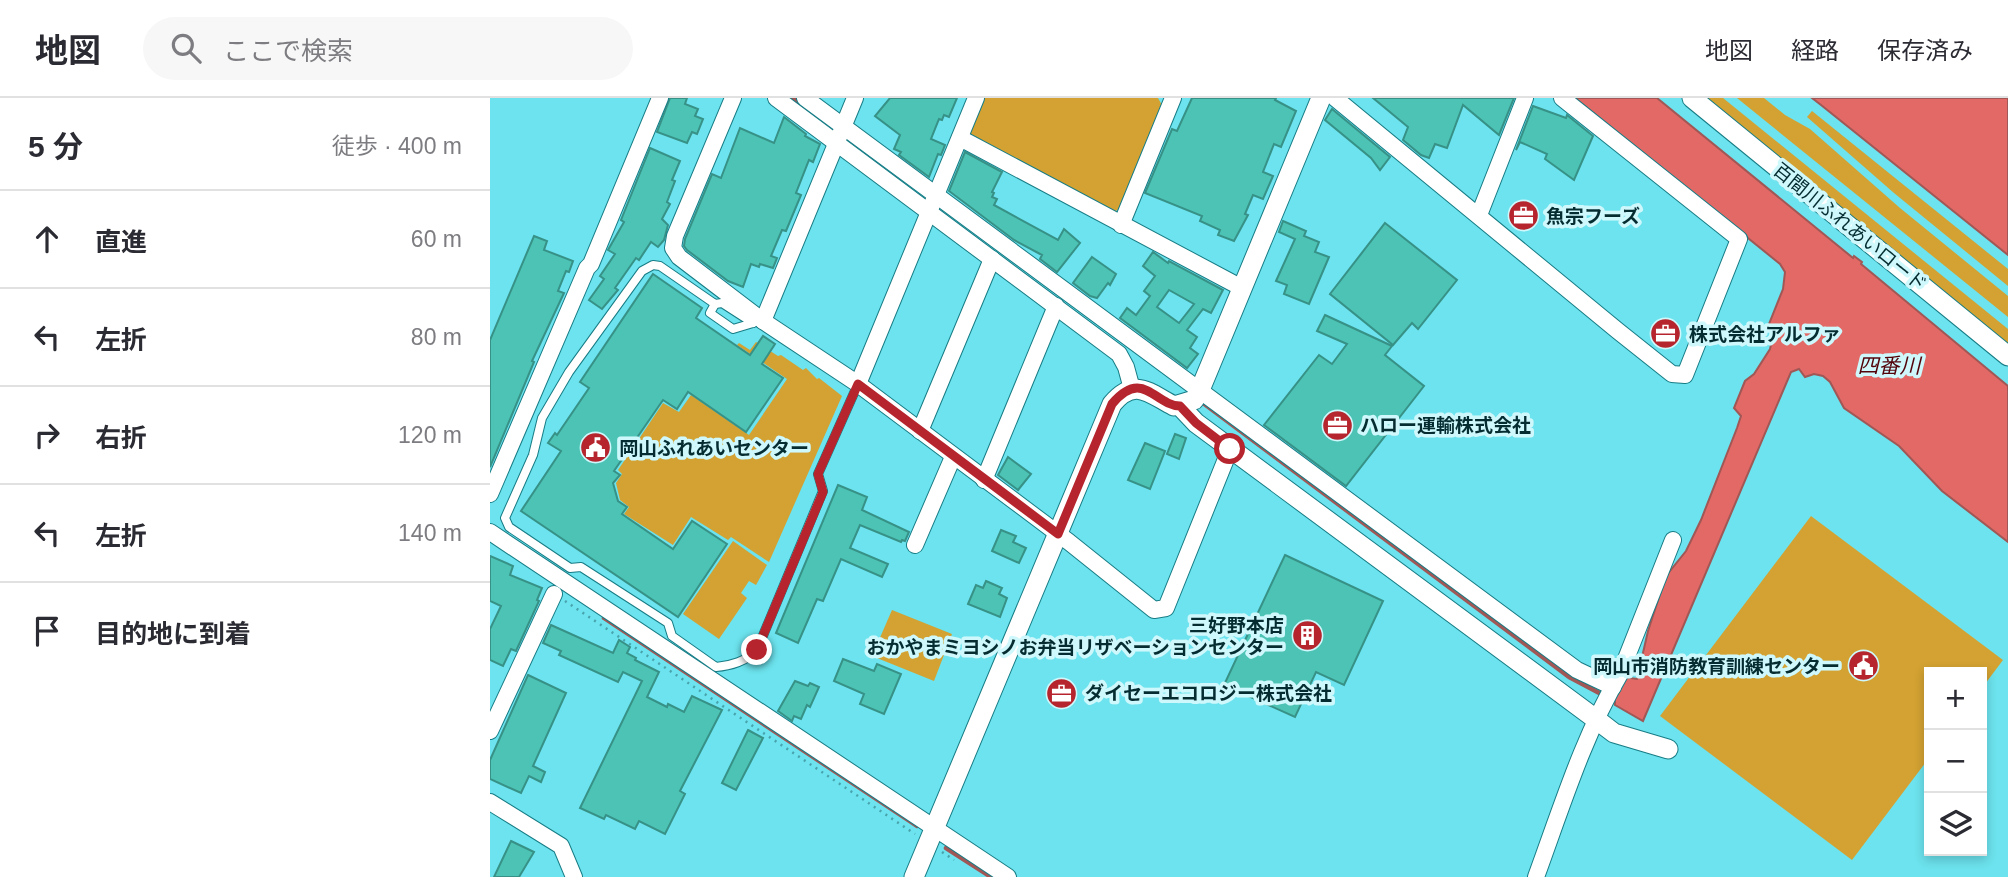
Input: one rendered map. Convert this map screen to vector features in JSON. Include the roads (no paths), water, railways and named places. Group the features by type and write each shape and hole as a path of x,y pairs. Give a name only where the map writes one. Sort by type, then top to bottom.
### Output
{"street":[{"path":"490,494 660,98"},
{"path":"733,98 675,236 673,248 679,257 758,322 858,384 1058,534 1154,610 1166,608 1230,449"},
{"path":"776,98 840,133 1193,397 1609,693"},
{"path":"806,98 840,133"},
{"path":"758,322 855,98"},
{"path":"858,384 976,98"},
{"path":"1121,225 1173,98"},
{"path":"1321,98 1242,288 1193,397 1196,423 1614,733 1668,749"},
{"path":"1335,98 1672,374 1685,375 1739,239 1562,98"},
{"path":"1479,215 1525,98"},
{"name":"百間川ふれあいロード","path":"1692,98 2008,356"},
{"path":"960,138 1242,288"},
{"path":"933,202 992,259 1119,354 1132,389"},
{"path":"920,431 992,259"},
{"path":"984,480 1056,306"},
{"path":"914,877 927,833 1112,404 1132,389 1147,390 1174,406 1193,397"},
{"path":"915,545 953,457"},
{"path":"490,532 927,833 1008,877"},
{"path":"1536,877 1570,783 1620,674 1673,540"},
{"path":"490,731 554,594"},
{"path":"490,802 561,846 574,877"}],"lane":[{"path":"758,322 722,303 715,304 660,266 653,265 642,271 569,372 542,418 533,455 505,518 509,527 570,568 582,567 668,623 672,636 716,667 752,656 757,650 823,492 818,474 858,384"},
{"path":"715,304 710,313 733,329 758,322"}],"water":[{"name":"四番川","path":"1575,98 1657,98 1853,258 1854,256 1862,262 1861,264 2008,386 2008,542 1942,491 1899,446 1844,408 1830,382 1823,376 1814,374 1805,377 1799,369 1791,372 1643,721 1615,705 1615,695 1623,677 1637,679 1648,631 1666,576 1686,551 1701,520 1741,416 1734,408 1745,381 1754,374 1770,349 1773,336 1771,330 1767,329 1783,289 1785,272 1780,264"},
{"path":"1812,98 2008,98 2008,255 1821,105"}],"waterway":[{"path":"792,98 803,106"},
{"path":"1203,403 1569,677 1603,695"},
{"path":"604,618 917,826"},
{"path":"946,848 991,877"}],"place":[{"name":"魚宗フーズ","path":"1523,216"},
{"name":"株式会社アルファ","path":"1666,334"},
{"name":"ハロー運輸株式会社","path":"1337,425"},
{"name":"岡山ふれあいセンター","path":"596,448"},
{"name":"三好野本店 おかやまミヨシノお弁当リザベーションセンター","path":"1307,636"},
{"name":"岡山市消防教育訓練センター","path":"1863,666"},
{"name":"ダイセーエコロジー株式会社","path":"1062,693"}]}
